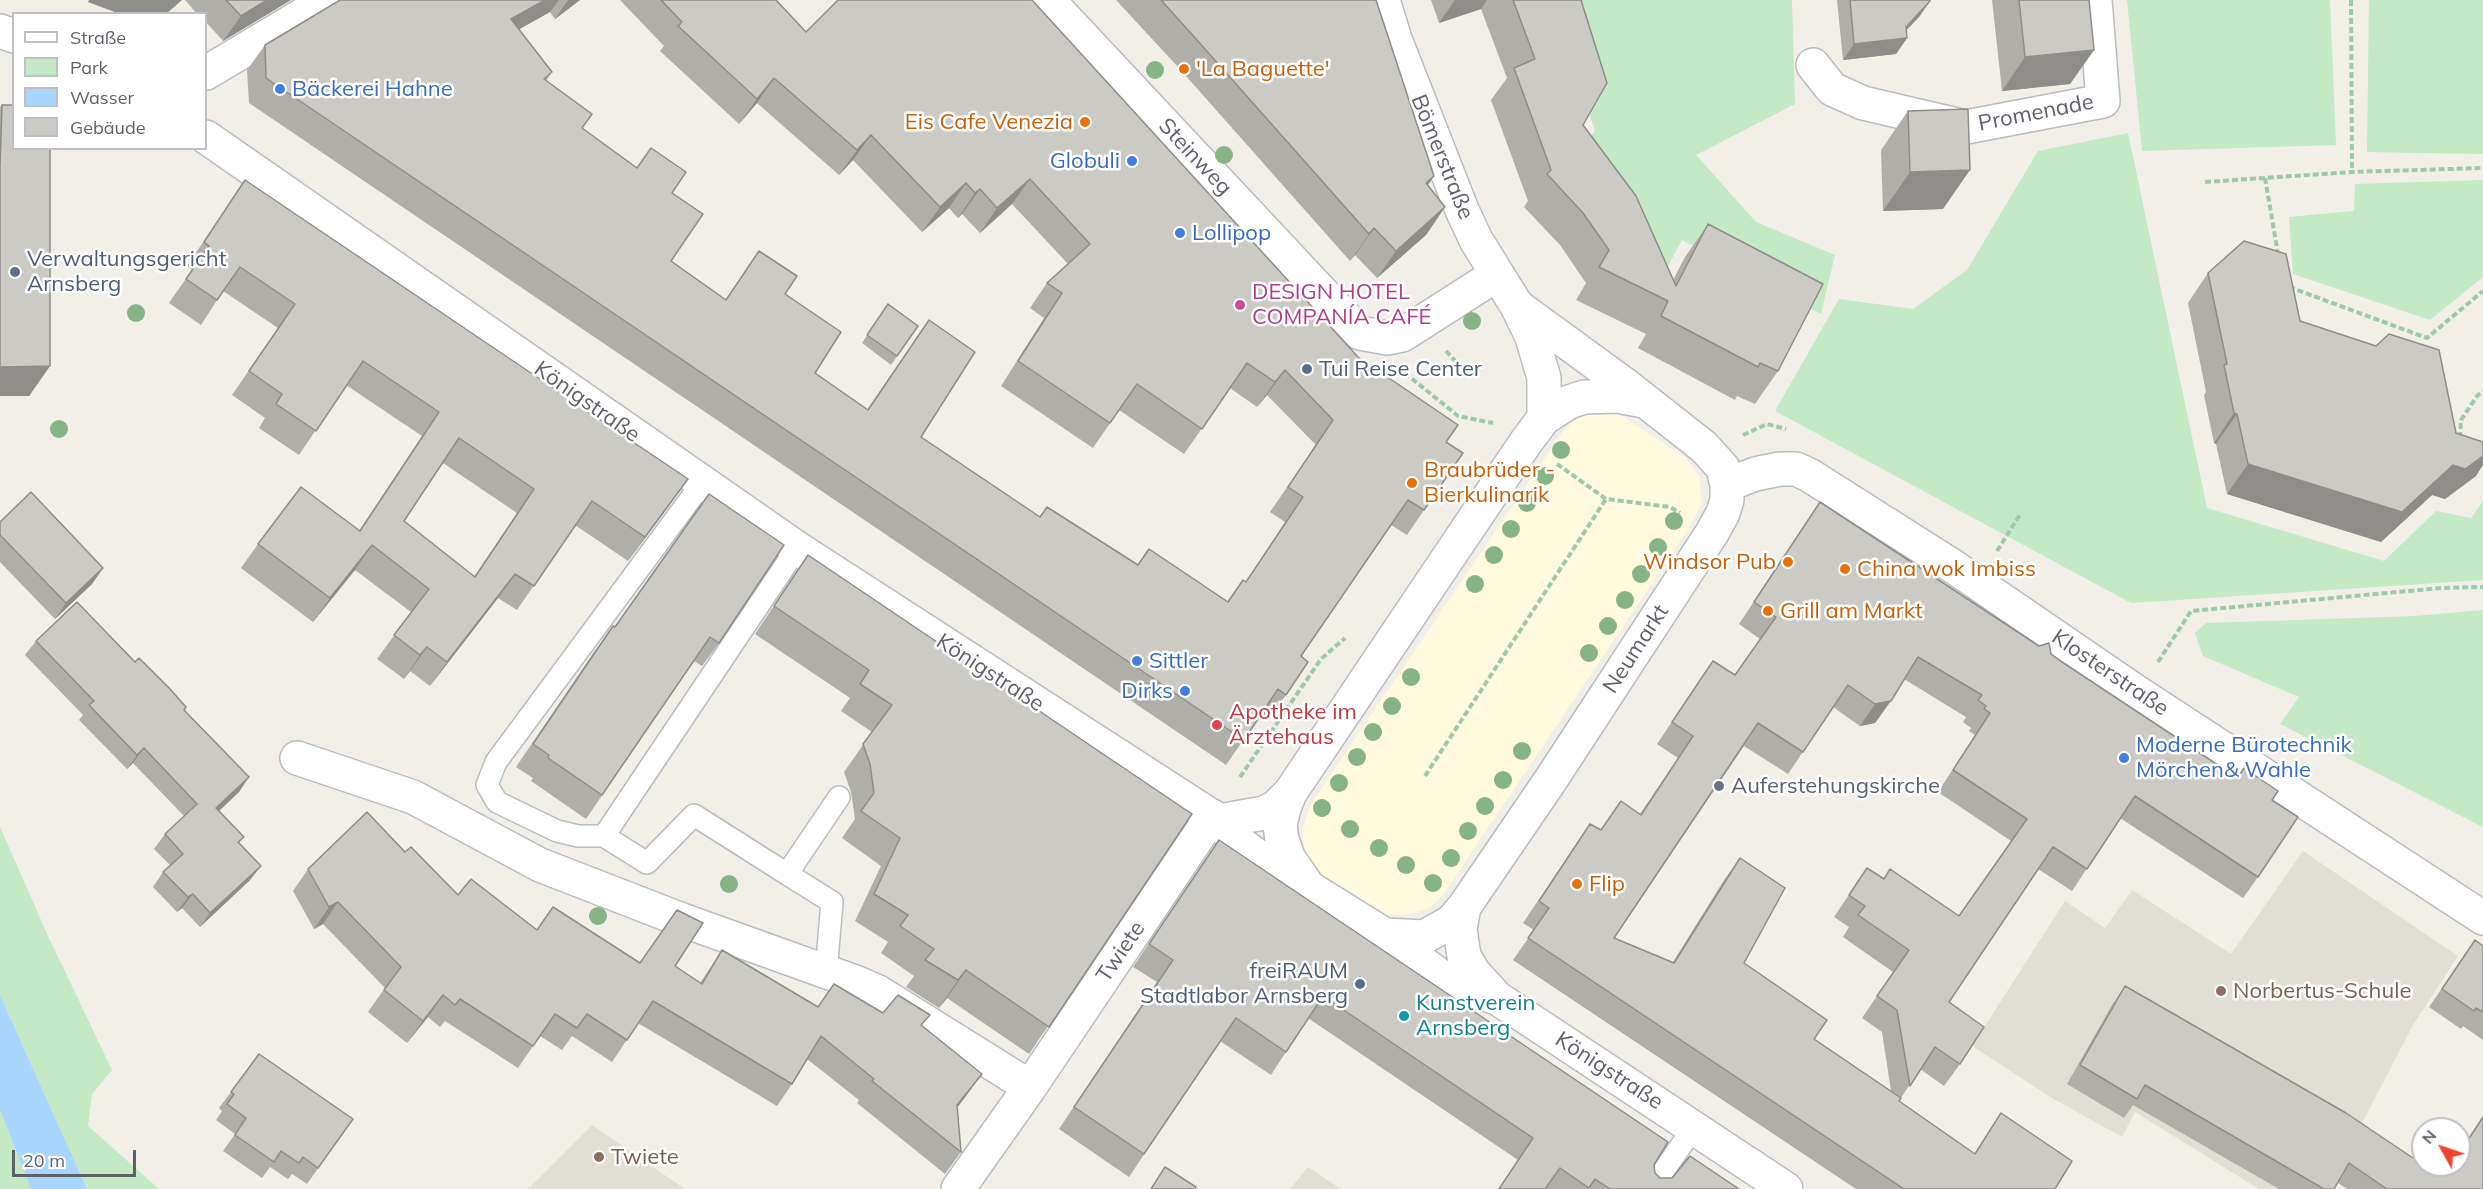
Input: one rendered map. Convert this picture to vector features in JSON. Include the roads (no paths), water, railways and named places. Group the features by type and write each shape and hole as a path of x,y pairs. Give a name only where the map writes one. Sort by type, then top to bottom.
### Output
{"street":[{"path":"207,71 328,0"},
{"name":"Steinweg","path":"1048,0 1360,333 1387,338 1402,335 1496,275"},
{"name":"Bömerstraße","path":"1383,0 1395,39 1462,210 1496,275 1517,306"},
{"name":"Promenade","path":"1813,65 1832,89 1863,103 1966,127 2103,101 2095,0"},
{"name":"Königstraße","path":"207,138 798,548 1215,818 1235,840 1385,935 1439,975 1467,989 1497,998 1786,1189"},
{"path":"1517,306 1646,401 1715,457 1723,468 1727,485"},
{"path":"1517,306 1540,360 1545,394 1535,430"},
{"path":"1215,818 1264,813 1276,807 1290,793 1535,430 1569,402 1584,397 1617,396 1646,401"},
{"name":"Klosterstraße","path":"1727,485 1755,474 1780,469 1796,469 1809,475 1954,567 2138,693 2483,918"},
{"name":"Neumarkt","path":"1385,935 1424,937 1451,921 1464,907 1550,781 1712,533 1723,513 1727,500 1727,485"},
{"path":"297,759 413,797 540,865 878,992 1030,1087"},
{"path":"1290,793 1280,825 1282,840 1289,859 1310,888"},
{"name":"Twiete","path":"958,1189 1215,818"},
{"name":"Neumarkt","path":"1464,907 1460,929 1464,956 1474,973 1497,998"}],"lane":[{"path":"703,482 496,762 487,785 497,802 556,831 578,836 604,836 647,863 694,816 832,902 826,972"},
{"path":"604,836 798,548"},
{"path":"787,874 839,797"},
{"path":"1652,1189 1694,1127"}],"water":[{"path":"0,995 87,1189 31,1189 0,1110"}],"place":[{"name":"'La Baguette'","path":"1184,69"},
{"name":"Bäckerei Hahne","path":"280,89"},
{"name":"Eis Cafe Venezia","path":"1085,122"},
{"name":"Globuli","path":"1132,161"},
{"name":"Lollipop","path":"1180,233"},
{"name":"Verwaltungsgericht Arnsberg","path":"15,272"},
{"name":"DESIGN HOTEL COMPANÍA CAFÉ","path":"1240,305"},
{"name":"Tui Reise Center","path":"1307,369"},
{"name":"Braubrüder - Bierkulinarik","path":"1412,483"},
{"name":"Windsor Pub","path":"1788,562"},
{"name":"China wok Imbiss","path":"1845,569"},
{"name":"Grill am Markt","path":"1768,611"},
{"name":"Sittler","path":"1137,661"},
{"name":"Dirks","path":"1185,691"},
{"name":"Apotheke im Ärztehaus","path":"1217,725"},
{"name":"Moderne Bürotechnik Mörchen& Wahle","path":"2124,758"},
{"name":"Auferstehungskirche","path":"1719,786"},
{"name":"Flip","path":"1577,884"},
{"name":"freiRAUM Stadtlabor Arnsberg","path":"1360,984"},
{"name":"Norbertus-Schule","path":"2221,991"},
{"name":"Kunstverein Arnsberg","path":"1404,1016"},
{"name":"Twiete","path":"599,1157"}]}
